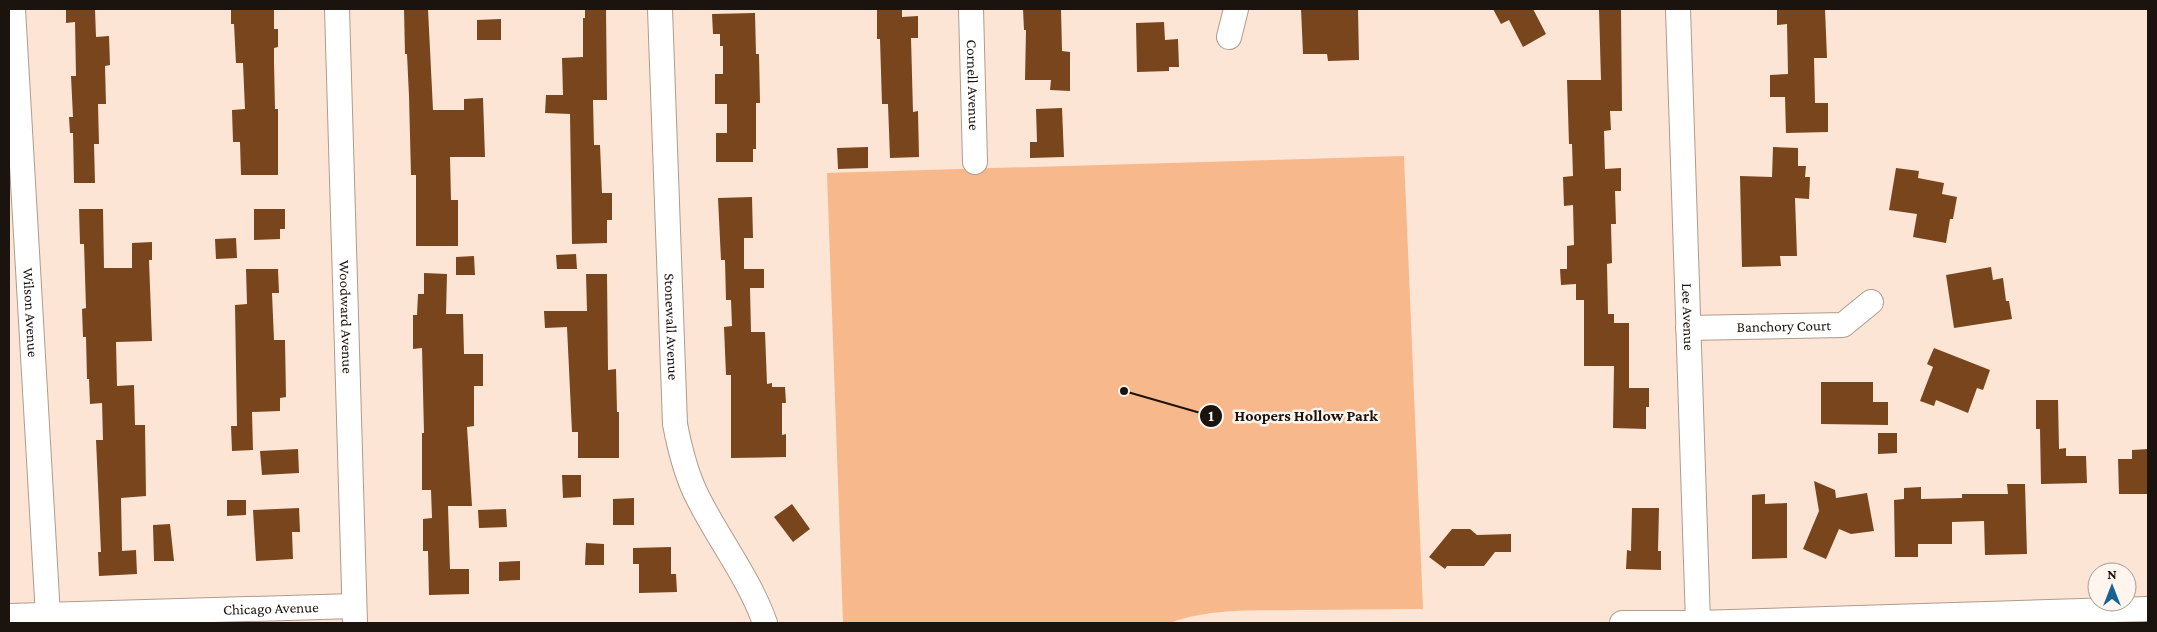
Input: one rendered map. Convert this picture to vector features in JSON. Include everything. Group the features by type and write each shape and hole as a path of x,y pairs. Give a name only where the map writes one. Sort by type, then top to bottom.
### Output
{"street":[{"name":"Wilson Avenue","path":"13,9 48,616"},
{"name":"Woodward Avenue","path":"337,9 355,614"},
{"name":"Stonewall Avenue","path":"660,9 675,424 682,457 694,491 749,588 765,623"},
{"name":"Cornell Avenue","path":"971,9 975,162"},
{"path":"1229,37 1236,9"},
{"name":"Lee Avenue","path":"1678,9 1698,623"},
{"name":"Banchory Court","path":"1688,328 1843,325 1871,302"},
{"name":"Chicago Avenue","path":"9,616 355,614"},
{"path":"1622,623 2146,614"}],"shaded area":[{"path":"1404,156 1423,609 1232,611 1200,615 1170,623 843,623 827,173"}],"building":[{"path":"66,9 95,9 96,37 109,36 110,65 105,66 106,104 98,104 99,144 94,144 95,183 74,183 73,133 70,133 69,117 73,117 71,76 76,76 75,22 66,23"},
{"path":"231,9 274,9 274,29 278,29 278,47 274,48 274,62 275,109 278,109 278,175 241,175 240,142 233,142 232,110 245,109 243,63 236,63 234,24 231,24"},
{"path":"404,9 428,9 433,110 464,110 464,99 483,98 485,157 450,157 451,200 458,200 458,246 416,246 416,175 411,175"},
{"path":"585,9 606,9 607,100 593,100 594,145 600,145 602,193 612,193 612,220 607,220 607,243 572,244 570,114 545,113 546,95 563,95 562,58 583,57 583,18 585,18"},
{"path":"877,9 902,9 902,17 918,16 918,38 911,38 913,112 918,111 919,157 890,158 888,104 882,104 880,39 877,39"},
{"path":"1023,9 1061,9 1062,51 1070,52 1070,91 1050,90 1051,80 1025,80 1026,30 1024,30"},
{"path":"1301,9 1358,9 1359,60 1328,61 1327,54 1303,54"},
{"path":"1493,9 1533,9 1546,34 1523,47 1509,20 1501,24"},
{"path":"1621,9 1622,111 1610,111 1611,130 1604,131 1605,169 1621,168 1621,191 1615,191 1616,224 1611,224 1612,263 1607,264 1608,314 1614,314 1614,323 1629,323 1629,388 1649,388 1649,407 1646,407 1646,429 1613,428 1614,366 1584,366 1584,300 1576,300 1576,284 1561,285 1560,269 1567,269 1567,246 1574,245 1573,205 1564,206 1563,177 1573,176 1572,144 1569,144 1567,80 1601,80 1599,10"},
{"path":"1777,9 1825,9 1827,58 1814,58 1815,103 1828,103 1828,132 1786,133 1785,97 1770,97 1770,75 1788,74 1787,24 1777,25"},
{"path":"755,13 756,54 759,54 760,103 756,103 756,149 753,149 753,162 716,162 716,133 727,133 727,104 715,104 715,74 723,74 723,46 720,46 720,34 713,34 712,14"},
{"path":"501,19 501,40 477,40 477,20"},
{"path":"1164,22 1165,40 1178,39 1179,67 1169,67 1169,71 1137,72 1136,23"},
{"path":"1062,108 1064,157 1030,158 1030,142 1037,142 1036,109"},
{"path":"868,147 868,168 838,169 837,148"},
{"path":"1773,147 1798,148 1798,166 1806,166 1805,177 1810,177 1809,199 1795,198 1797,256 1780,256 1781,266 1742,267 1740,176 1772,177"},
{"path":"1896,168 1919,171 1918,178 1944,183 1942,194 1957,197 1953,219 1950,219 1946,243 1913,237 1917,214 1889,210"},
{"path":"752,197 753,238 744,238 744,269 764,269 764,288 750,288 751,332 765,332 767,384 772,383 772,387 785,387 786,403 782,403 782,435 786,434 786,457 731,458 731,375 726,375 724,327 732,326 731,300 726,300 725,260 721,260 718,198"},
{"path":"79,209 103,209 104,268 132,268 132,243 152,242 152,260 149,260 152,341 116,342 117,386 134,385 135,425 145,425 146,496 121,498 122,551 136,550 137,574 99,576 98,552 101,552 96,440 103,440 102,403 90,404 89,379 87,379 86,337 83,337 82,309 86,308 84,244 80,244"},
{"path":"254,209 285,209 285,229 280,229 280,239 254,240"},
{"path":"236,238 237,258 216,259 215,239"},
{"path":"576,254 577,269 557,269 556,255"},
{"path":"474,256 475,275 456,275 456,257"},
{"path":"1991,267 1993,280 2003,278 2006,301 2009,301 2012,319 1954,328 1946,275"},
{"path":"246,269 278,269 279,293 272,293 274,340 285,340 286,397 280,398 280,411 252,412 253,450 232,451 231,426 237,426 235,305 247,304"},
{"path":"424,273 447,274 446,314 463,314 464,354 483,354 483,386 474,386 474,426 467,427 472,506 448,506 450,569 469,569 469,594 429,595 428,551 423,551 423,519 432,518 431,490 422,490 422,433 424,433 422,348 413,349 413,315 417,315 418,294 424,294"},
{"path":"586,274 607,274 608,370 616,369 617,412 619,412 619,458 578,458 578,432 572,432 567,327 545,328 544,311 587,311"},
{"path":"1934,348 1990,370 1983,390 1977,388 1968,413 1936,400 1934,406 1920,401 1933,367 1927,364"},
{"path":"1821,382 1873,382 1873,402 1888,402 1888,425 1821,424"},
{"path":"2036,400 2058,400 2059,449 2066,448 2066,456 2086,456 2087,483 2041,484 2040,429 2036,429"},
{"path":"1878,433 1897,433 1897,453 1878,454"},
{"path":"298,449 299,473 262,475 260,451"},
{"path":"2148,449 2148,494 2119,494 2118,459 2132,459 2132,450"},
{"path":"562,475 581,475 581,497 563,498"},
{"path":"1814,481 1835,490 1836,498 1867,493 1874,531 1851,534 1839,529 1826,559 1803,549 1819,511"},
{"path":"2007,484 2025,484 2027,554 1985,555 1984,521 1952,522 1952,544 1918,544 1918,557 1895,557 1894,500 1904,499 1904,488 1921,487 1921,499 1962,498 1962,494 2008,494"},
{"path":"1765,494 1765,504 1787,503 1787,558 1752,559 1752,495"},
{"path":"634,498 634,525 613,525 613,499"},
{"path":"227,500 246,500 246,515 227,516"},
{"path":"792,504 810,529 793,542 774,517"},
{"path":"299,508 300,532 292,532 293,559 256,561 253,510"},
{"path":"1632,508 1659,508 1658,551 1661,551 1661,570 1626,569 1627,550 1631,551"},
{"path":"506,509 507,527 479,528 478,510"},
{"path":"170,524 174,561 154,561 153,525"},
{"path":"1452,529 1470,529 1477,535 1511,534 1511,552 1495,552 1484,566 1447,566 1445,569 1429,557"},
{"path":"586,543 604,544 604,565 585,565"},
{"path":"671,547 671,574 676,574 677,592 639,593 639,564 633,564 633,548"},
{"path":"520,561 520,580 499,581 499,562"}],"place":[{"name":"Hoopers Hollow Park","path":"1124,391"}]}
